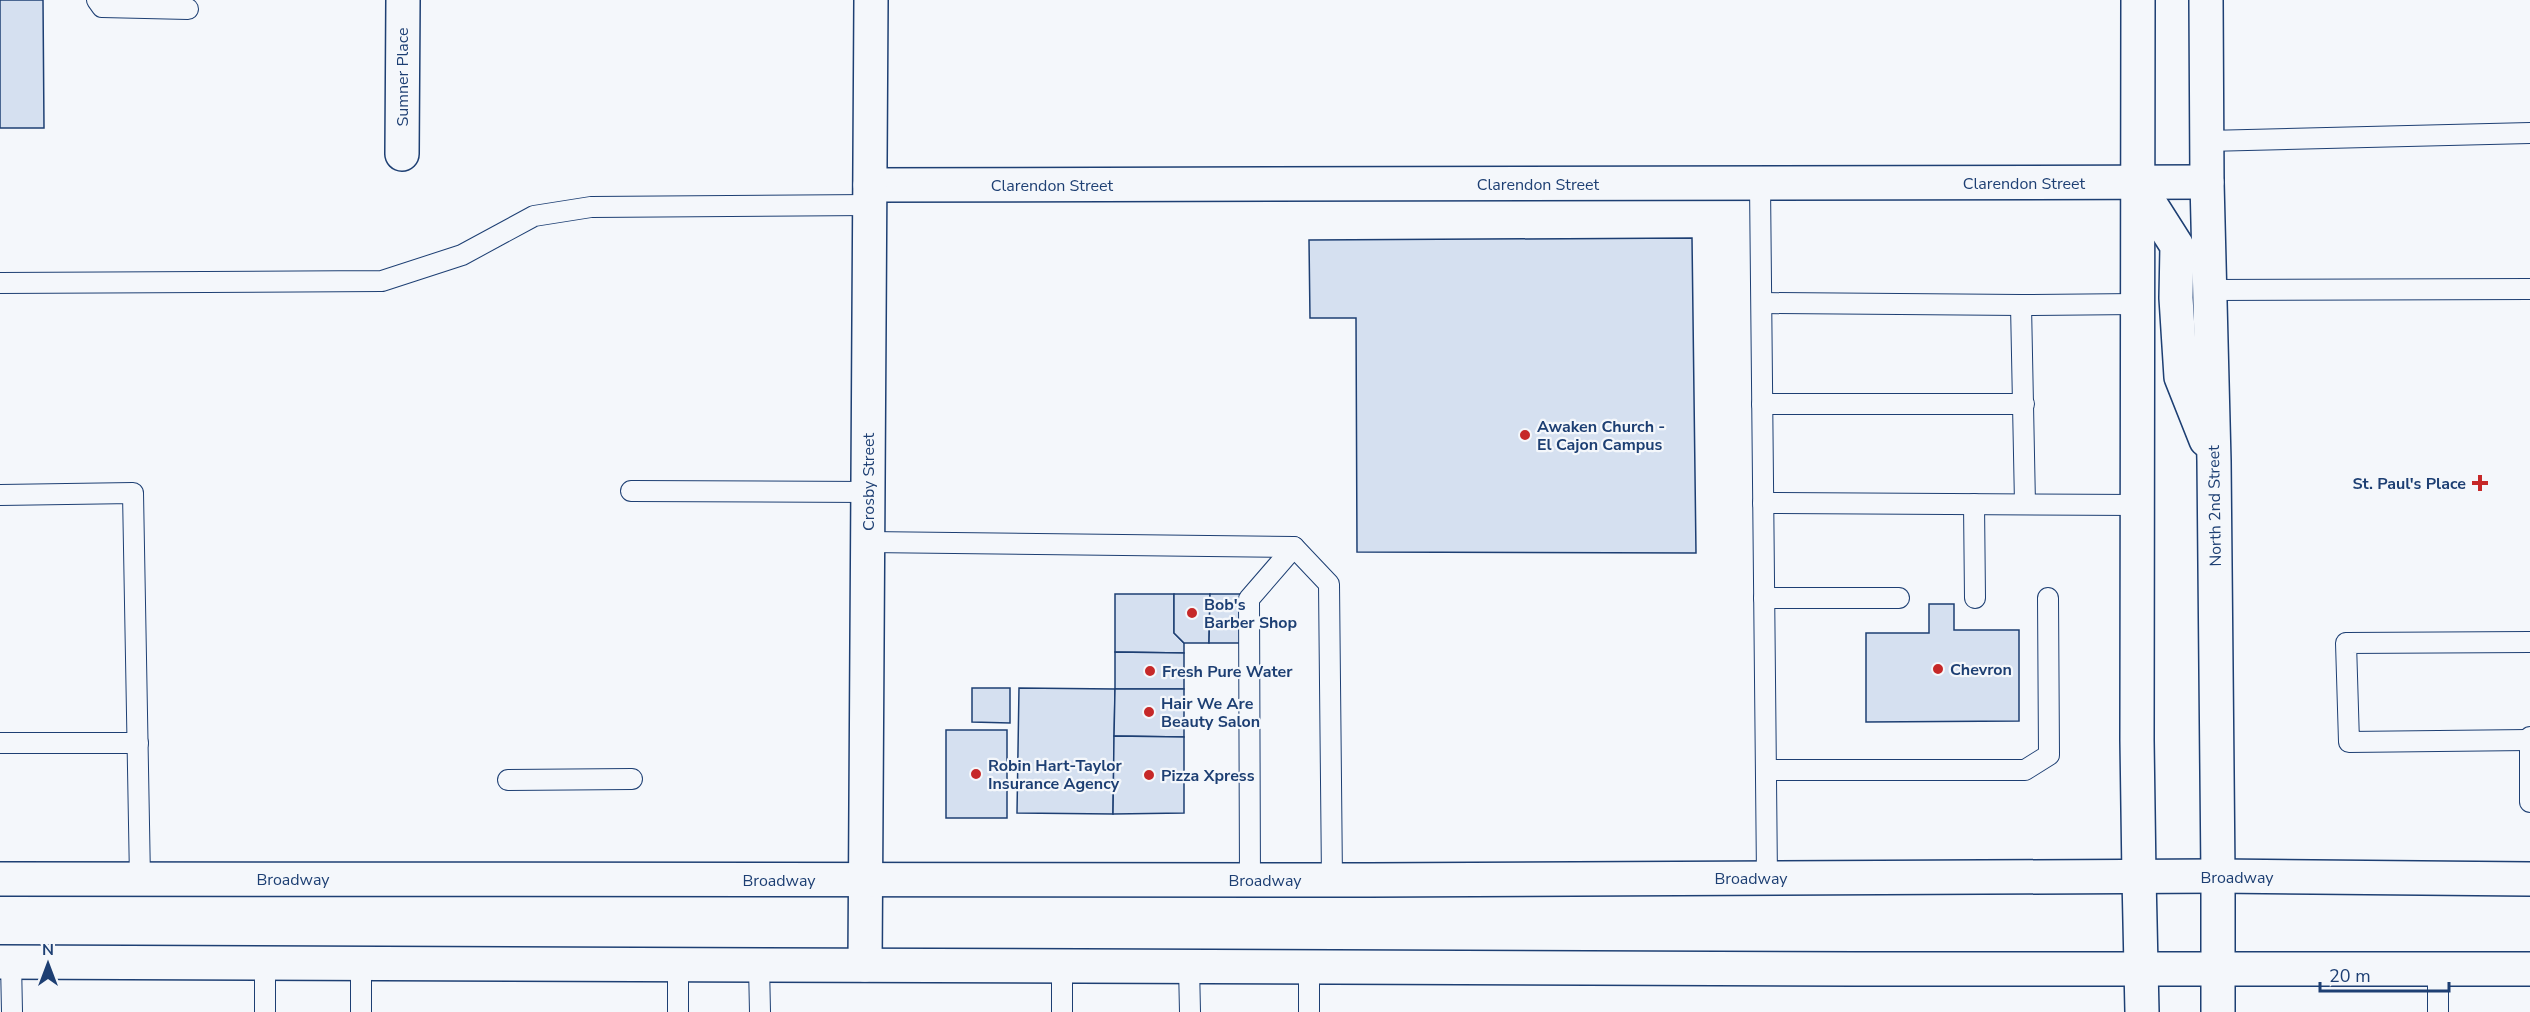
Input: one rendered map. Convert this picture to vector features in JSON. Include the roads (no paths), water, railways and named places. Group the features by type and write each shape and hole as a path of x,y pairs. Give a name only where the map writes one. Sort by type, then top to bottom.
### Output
{"main road":[{"name":"Sumner Place","path":"402,154 403,0"},
{"name":"Crosby Street","path":"865,965 871,0"},
{"path":"2138,0 2137,505 2142,1012"},
{"name":"North 2nd Street","path":"2206,0 2207,182 2214,461 2218,1012"},
{"name":"Clarendon Street","path":"870,195 1761,184 2207,182"},
{"path":"2137,183 2177,246 2176,298 2181,377 2214,461"},
{"name":"Broadway","path":"0,879 1332,880 2218,876 2530,879"},
{"path":"6,962 2530,969"}],"lane":[{"path":"97,0 102,8 188,9"},
{"path":"2207,141 2530,133"},
{"path":"1761,184 1767,878"},
{"path":"0,283 382,281 462,255 534,216 591,207 870,195"},
{"path":"2210,290 2530,289"},
{"path":"1762,303 2137,304"},
{"path":"2021,305 2025,504"},
{"path":"1762,404 2024,404"},
{"path":"631,491 868,492"},
{"path":"0,495 133,493 140,879"},
{"path":"1764,503 2137,505"},
{"path":"1974,504 1975,598"},
{"path":"868,542 1294,547 1329,584 1332,880"},
{"path":"1250,880 1249,599 1294,547"},
{"path":"1764,598 1899,598"},
{"path":"1766,770 2025,770 2049,755 2048,598"},
{"path":"2530,642 2346,643 2349,742 2529,739 2530,802"},
{"path":"0,743 138,743"},
{"path":"508,780 632,779"},
{"path":"6,962 12,1012"},
{"path":"265,964 265,1012"},
{"path":"361,964 361,1012"},
{"path":"678,965 678,1012"},
{"path":"759,965 760,1012"},
{"path":"1062,966 1062,1012"},
{"path":"1189,966 1190,1012"},
{"path":"1309,967 1309,1012"},
{"path":"2438,969 2438,1012"}],"place":[{"name":"Awaken Church - El Cajon Campus","path":"1525,435"},
{"name":"St. Paul's Place","path":"2480,483"},
{"name":"Bob's Barber Shop","path":"1192,613"},
{"name":"Chevron","path":"1938,669"},
{"name":"Fresh Pure Water","path":"1150,671"},
{"name":"Hair We Are Beauty Salon","path":"1149,712"},
{"name":"Robin Hart-Taylor Insurance Agency","path":"976,774"},
{"name":"Pizza Xpress","path":"1149,775"}]}
